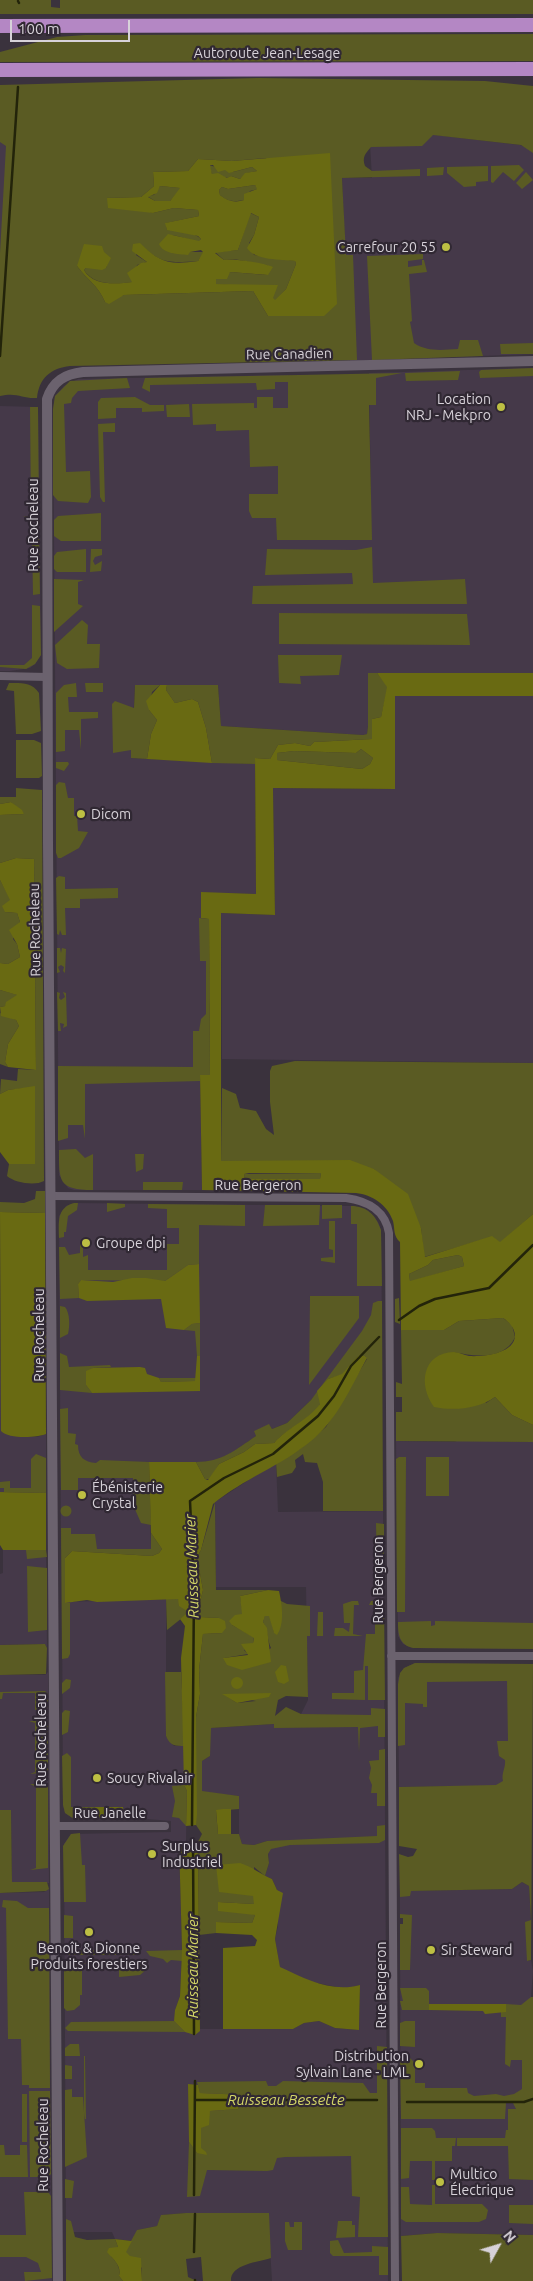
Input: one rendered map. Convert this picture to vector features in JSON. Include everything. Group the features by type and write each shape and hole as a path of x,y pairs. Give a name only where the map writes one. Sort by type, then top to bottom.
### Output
{"highway":[{"name":"Autoroute Jean-Lesage","path":"0,26 533,24"},
{"path":"503,69 533,77"},
{"name":"Autoroute Jean-Lesage","path":"0,70 533,69"}],"street":[{"name":"Rue Canadien","path":"51,389 66,375 83,372 533,361"},
{"name":"Rue Rocheleau","path":"51,389 46,412 58,2281"},
{"path":"0,676 48,677"},
{"name":"Rue Bergeron","path":"52,1196 346,1198 369,1203 383,1216 389,1233 395,2281"},
{"path":"391,1656 533,1656"},
{"name":"Rue Janelle","path":"55,1826 164,1826"}],"shaded area":[{"path":"0,0 51,0 51,7 60,8 60,0 533,0 533,14 0,14"},
{"path":"533,34 533,61 0,62 0,52 57,37 85,35"},
{"path":"258,78 485,81 533,86 533,153 521,145 433,135 422,146 371,147 365,156 365,166 372,171 420,169 420,176 342,178 346,255 353,255 357,360 70,366 57,369 47,375 40,385 37,398 16,395 0,396 0,253 6,146 0,142 0,85","holes":["266,158 324,316 268,316 253,291 124,295 105,302 99,291 77,266 108,262 106,268 86,268 84,270 93,279 106,283 133,282 137,265 147,262 136,255 140,244 147,251 166,261 198,261 204,252 190,252 171,235 199,242 201,239 190,233 167,230 166,223 199,216 198,210 174,208 153,213 107,198 141,197 154,186 153,172 188,171 198,159 232,161"]},
{"path":"0,126 11,127 0,283"},
{"path":"369,127 520,145 533,150 533,354 350,361 342,178 372,178"},
{"path":"330,153 337,304 324,316 268,316 253,291 124,295 109,304 105,302 99,291 77,266 84,244 102,246 104,252 111,258 106,268 102,270 86,268 84,270 93,279 105,283 132,282 127,273 141,263 147,262 132,251 133,244 140,243 159,259 180,263 198,261 203,252 201,250 190,252 188,255 175,254 167,252 159,244 168,234 199,241 201,239 198,236 167,230 165,223 199,216 198,210 174,208 153,213 108,208 107,198 141,197 154,186 153,172 188,171 198,159 232,161","holes":["210,165 213,165 218,172 225,170 229,173 252,167 257,171 245,173 240,179 231,176 227,178 218,173 212,174","255,185 257,189 244,194 244,200 237,201 225,199 220,195 219,190 222,187 228,189","160,186 180,188 170,201 155,201 148,197 157,193","251,213 259,217 254,235 247,248 262,257 295,261 296,264 286,289 275,300 273,298 278,285 216,284 216,279 227,279 230,272 268,275 273,267 248,261 224,260 215,253 238,250"]},
{"path":"209,165 233,172 252,167 257,171 247,173 240,179 231,176 228,178 212,174"},
{"path":"519,165 524,170 514,181 503,172 493,183 491,182 491,166"},
{"path":"488,166 488,181 476,182 476,186 464,187 447,173 447,167"},
{"path":"444,167 443,175 427,176 427,168"},
{"path":"526,172 533,180 522,189 516,183"},
{"path":"255,185 258,189 250,191 244,200 232,201 220,195 219,190 222,187 228,189"},
{"path":"160,186 181,188 170,201 155,201 147,196 154,195"},
{"path":"250,213 259,217 254,235 249,243 254,255 295,261 296,264 286,289 275,301 244,286 216,284 216,279 230,272 267,275 268,265 230,259 224,260 215,252 238,250"},
{"path":"423,254 423,259 408,261 408,267 422,265 422,260 424,260 427,272 409,274 412,321 410,322 414,343 424,348 446,350 458,349 460,340 478,340 483,356 372,360 367,256"},
{"path":"533,343 533,354 501,354 500,344"},
{"path":"533,368 533,673 368,673 368,726 367,734 363,735 221,726 218,685 135,685 131,758 255,764 256,894 201,893 211,991 200,1076 202,1190 74,1190 68,1188 59,1175 53,409 55,396 64,386 78,379 288,375 289,506 371,505 369,373"},
{"path":"533,368 533,376 480,378 479,372 481,370"},
{"path":"460,371 458,380 406,381 405,373"},
{"path":"402,373 376,378 376,405 369,405 372,540 277,540 276,518 252,518 249,511 249,494 278,494 278,466 250,467 249,430 216,431 216,424 193,425 192,404 254,403 254,408 257,408 257,397 273,397 273,408 288,408 288,382 275,382 275,389 257,390 256,383 150,385 150,392 142,388 145,378"},
{"path":"127,378 130,388 78,391 72,398 71,403 64,404 66,472 90,471 91,497 88,503 58,501 53,495 53,409 55,396 70,381"},
{"path":"135,397 150,405 164,405 164,411 142,412 142,408 116,408 116,418 98,419 98,402 101,398"},
{"path":"189,404 190,417 167,417 166,405"},
{"path":"0,406 38,407 41,655 30,668 10,671 0,671"},
{"path":"30,407 38,407 39,513 32,519 23,516 31,517"},
{"path":"115,423 115,432 103,432 105,502 103,502 100,497 98,424"},
{"path":"101,513 101,541 61,541 54,536 54,520 58,516"},
{"path":"34,535 39,538 40,594 33,595 32,537"},
{"path":"372,547 373,583 465,579 467,604 252,604 253,586 353,584 352,573 265,575 267,549 356,550"},
{"path":"86,549 86,572 57,572 54,569 54,556 57,552"},
{"path":"91,549 102,549 102,555 95,557 93,561 95,565 102,561 101,571 90,572"},
{"path":"54,579 84,580 78,582 78,604 83,606 54,632"},
{"path":"32,605 40,606 41,655 35,664 26,669 0,667 0,665 24,665 32,658"},
{"path":"279,613 467,614 470,645 279,644"},
{"path":"82,620 88,625 87,644 100,644 99,668 67,669 57,663 55,645"},
{"path":"278,655 342,655 339,675 300,676 301,684 279,683"},
{"path":"368,673 377,673 388,687 381,717 372,719 372,739 314,742 310,746 295,743 278,745 270,759 255,758 255,764 212,763 206,728 198,702 192,699 175,703 166,690 167,685 218,685 221,726 363,735 367,734 368,726"},
{"path":"377,673 533,673 533,696 395,696 395,789 273,788 275,915 221,913 221,1161 350,1160 374,1169 408,1194 421,1228 425,1257 492,1236 500,1242 533,1214 533,1425 512,1415 495,1397 481,1404 466,1408 434,1407 426,1389 425,1380 429,1364 435,1358 454,1352 469,1356 497,1353 509,1347 513,1342 515,1333 511,1325 503,1318 459,1321 444,1330 401,1330 400,1242 395,1235 390,1215 378,1201 356,1193 202,1190 200,1075 210,1075 209,919 201,918 201,892 256,894 255,758 270,759 278,745 295,743 310,746 314,742 372,739 372,719 381,717 387,687","holes":["361,749 373,758 370,764 362,769 277,760 277,753 294,751 356,753","249,1173 321,1173 320,1179 245,1179 244,1174","458,1255 462,1257 464,1266 410,1281 409,1274 428,1265 433,1260"]},
{"path":"9,683 30,685 39,693 41,731 32,734 16,734 14,691 6,690"},
{"path":"76,683 77,697 68,697 69,712 98,712 98,718 81,719 81,750 79,730 65,730 65,751 56,752 56,693 64,685"},
{"path":"85,683 103,683 103,692 86,692"},
{"path":"135,685 160,685 152,692 149,710 157,720 151,734 147,759 131,758 131,750 113,753 112,704 115,701 134,708"},
{"path":"160,685 167,685 166,690 175,703 192,699 198,702 206,728 212,763 147,759 151,734 157,720 149,710 146,701"},
{"path":"394,696 533,696 533,1063 222,1059 221,913 275,915 273,788 395,789"},
{"path":"16,740 34,740 41,743 42,776 39,778 16,778"},
{"path":"361,749 373,758 370,764 362,769 277,760 277,753 294,751 356,753"},
{"path":"56,762 68,762 69,764 64,771 56,768"},
{"path":"59,782 65,783 68,798 74,798 74,816 77,816 78,831 88,832 79,848 61,858 58,858 56,853 56,785"},
{"path":"16,788 42,790 44,1181 40,1183 20,1182 7,1176 9,1164 34,1164 26,1088 8,1090 0,1094 1,1079 17,1081 18,1069 36,1070 34,859 16,858 0,863 0,815 24,814 11,802 0,804 0,797 16,797"},
{"path":"11,802 22,810 24,814 0,815 0,804"},
{"path":"16,858 34,859 36,1070 8,1067 5,1062 8,1044 19,1026 16,1020 1,1016 0,1007 5,1006 6,1002 17,995 0,990 0,963 8,964 20,957 17,944 9,930 20,922 17,913 5,912 2,906 10,900 0,880 0,863"},
{"path":"59,876 65,877 65,889 118,888 118,898 80,899 80,908 65,908 66,935 62,935 60,930 59,935 57,934 56,878"},
{"path":"0,880 11,900 5,912 17,913 20,922 13,939 17,944 20,957 8,964 0,963"},
{"path":"199,918 209,919 210,1075 200,1075 200,1081 85,1084 85,1139 83,1125 68,1125 68,1138 58,1141 58,1066 193,1067 193,1031 199,1031 201,1019 206,1014 206,961 200,961"},
{"path":"57,948 60,948 61,953 62,948 66,949 65,973 63,971 64,967 61,965 58,967 60,972 57,973"},
{"path":"0,990 18,995 5,1006 0,1007"},
{"path":"57,992 60,993 59,998 61,1000 65,997 63,992 66,993 67,1026 63,1028 64,1024 60,1023 61,1031 58,1031"},
{"path":"0,1013 16,1020 19,1026 8,1044 5,1062 8,1067 0,1064"},
{"path":"295,1061 533,1063 533,1214 500,1243 492,1237 424,1257 421,1228 374,1169 221,1162 222,1088 236,1094 240,1108 256,1111 266,1129 274,1135 270,1102 270,1071 272,1066"},
{"path":"35,1086 35,1164 9,1164 0,1152 0,1094 8,1090"},
{"path":"76,1149 85,1158 93,1154 93,1190 73,1188 63,1182 59,1169 59,1150"},
{"path":"135,1154 144,1154 143,1169 136,1172"},
{"path":"321,1173 320,1179 245,1179 244,1174"},
{"path":"143,1182 183,1182 182,1190 143,1190"},
{"path":"36,1191 45,1191 45,1213 0,1212 0,1202 24,1203 35,1199"},
{"path":"74,1203 353,1206 367,1210 378,1222 381,1230 382,1328 368,1333 311,1400 287,1423 272,1429 269,1425 255,1431 256,1436 232,1453 212,1462 149,1462 151,1549 61,1549 59,1216 66,1206"},
{"path":"78,1203 77,1210 68,1216 64,1237 59,1238 61,1212 68,1205"},
{"path":"107,1203 125,1204 125,1207 107,1212"},
{"path":"148,1204 245,1205 245,1226 199,1225 199,1264 188,1265 165,1281 81,1280 78,1284 79,1298 60,1299 59,1247 65,1247 69,1255 80,1253 80,1244 83,1244 83,1257 88,1255 88,1270 167,1270 167,1244 179,1244 179,1228 167,1228 167,1209 148,1208"},
{"path":"265,1205 320,1205 319,1225 263,1226"},
{"path":"322,1205 342,1205 342,1218 322,1219"},
{"path":"351,1206 357,1206 370,1212 381,1230 382,1286 357,1286 357,1224 351,1224"},
{"path":"0,1212 45,1213 46,1434 36,1436 16,1437 1,1431"},
{"path":"329,1221 335,1221 335,1263 321,1261 321,1258 333,1257 333,1250 329,1249"},
{"path":"458,1255 462,1257 464,1266 410,1282 409,1274 428,1265 433,1260"},
{"path":"199,1264 200,1323 192,1324 184,1330 166,1328 161,1299 87,1301 79,1298 78,1284 81,1280 113,1282 132,1278 146,1278 165,1281 188,1265"},
{"path":"310,1296 359,1296 359,1318 309,1385"},
{"path":"399,1298 400,1324 395,1322 395,1299"},
{"path":"382,1301 383,1511 323,1511 323,1482 317,1463 305,1462 303,1454 295,1460 296,1467 292,1473 277,1477 276,1462 300,1449 326,1427 367,1359 365,1356 358,1356 342,1375 328,1379 321,1403 309,1417 274,1443 255,1444 244,1452 219,1464 210,1479 205,1479 196,1462 213,1460 228,1454 256,1436 254,1431 269,1424 272,1429 287,1423 311,1400 362,1331 371,1315 373,1303"},
{"path":"60,1306 65,1307 67,1310 69,1324 68,1334 60,1338"},
{"path":"503,1318 512,1325 515,1337 504,1350 480,1356 454,1352 486,1403 495,1397 512,1415 533,1425 533,1442 396,1441 396,1412 402,1412 402,1397 396,1397 396,1382 402,1384 401,1330 444,1330 459,1321"},
{"path":"200,1323 200,1356 197,1356 195,1331 184,1330 192,1324"},
{"path":"0,1328 2,1432 37,1437 46,1434 46,1493 0,1492"},
{"path":"60,1353 67,1356 69,1367 110,1365 111,1367 93,1368 86,1385 92,1393 60,1390"},
{"path":"197,1356 200,1356 200,1391 92,1393 86,1385 86,1371 93,1368 140,1367 145,1368 147,1374 159,1378 161,1382 195,1381"},
{"path":"358,1356 365,1356 367,1358 343,1402 320,1433 299,1450 237,1487 213,1504 201,1550 197,1557 203,1590 200,1602 200,1617 219,1618 225,1621 226,1628 222,1633 203,1634 199,1670 200,1694 196,1717 197,1814 196,1825 186,1826 187,1791 184,1785 181,1658 185,1626 180,1619 187,1611 179,1606 178,1599 97,1602 87,1600 65,1603 65,1558 72,1551 152,1556 159,1553 162,1549 151,1533 149,1462 196,1462 205,1479 208,1480 219,1464 244,1452 255,1444 274,1443 309,1415 320,1404 317,1391 328,1379 342,1374"},
{"path":"159,1378 196,1378 196,1381 161,1382"},
{"path":"68,1408 68,1433 76,1434 75,1444 78,1445 79,1453 85,1460 96,1463 100,1460 149,1462 151,1525 141,1523 134,1507 133,1478 78,1478 78,1490 61,1490 60,1409"},
{"path":"458,1440 533,1442 533,1649 413,1648 403,1644 398,1636 396,1441 455,1442"},
{"path":"36,1454 46,1458 46,1493 4,1492 4,1488 0,1488 0,1482 10,1481 10,1488 31,1488 31,1459"},
{"path":"406,1457 405,1612 397,1612 396,1459"},
{"path":"426,1457 449,1457 449,1496 426,1496"},
{"path":"276,1462 278,1512 383,1511 388,2281 272,2281 268,2213 186,2213 162,2215 157,2226 138,2230 132,2241 115,2239 112,2232 66,2232 64,1844 71,1834 171,1832 171,1821 124,1817 74,1819 65,1813 63,1805 62,1602 166,1599 166,1736 174,1746 185,1746 184,1785 187,1791 186,1842 179,1842 182,1950 180,1996 175,2010 200,2031 200,2029 293,2029 304,2023 319,2021 335,2028 359,2030 360,1985 346,1989 307,1981 280,1968 275,1939 278,1926 277,1890 272,1879 265,1876 269,1863 267,1841 254,1845 242,1844 239,1834 239,1796 202,1792 202,1761 210,1756 210,1728 274,1724 301,1714 308,1700 306,1587 216,1587 215,1502"},
{"path":"0,1492 46,1493 46,1550 3,1550 0,1545"},
{"path":"215,1502 216,1590 268,1590 240,1596 243,1614 232,1625 254,1637 253,1643 244,1650 248,1654 224,1658 245,1668 271,1648 263,1622 265,1615 270,1616 274,1632 281,1601 287,1604 310,1606 310,1636 307,1636 308,1697 286,1696 278,1700 275,1716 286,1707 301,1714 371,1715 371,1708 385,1709 385,1737 378,1737 378,1726 360,1728 359,1752 358,1727 274,1728 274,1724 211,1728 210,1756 202,1761 202,1791 239,1796 239,1809 216,1811 218,1834 239,1834 242,1844 254,1845 267,1841 377,1836 377,1826 385,1825 385,1840 379,1843 290,1845 271,1849 268,1854 269,1863 265,1876 254,1867 254,1904 218,1902 255,1915 252,1923 217,1922 216,1933 199,1935 198,1842 202,1834 196,1825 196,1717 200,1694 199,1670 203,1634 222,1633 219,1618 200,1617 200,1602 203,1590 197,1557 201,1550","holes":["223,1694 256,1701 237,1703"]},
{"path":"66,1505 72,1511 66,1517 60,1511"},
{"path":"376,1523 384,1524 384,1573 377,1574"},
{"path":"61,1528 71,1528 71,1534 95,1534 97,1549 151,1549 151,1533 162,1549 159,1553 152,1556 72,1551 65,1558 65,1603 70,1603 70,1654 68,1658 62,1659"},
{"path":"3,1550 46,1550 47,1648 45,1644 0,1645 0,1574 3,1573"},
{"path":"26,1550 46,1550 47,1557 27,1559"},
{"path":"27,1566 47,1568 47,1630 28,1632"},
{"path":"268,1590 279,1591 282,1614 280,1630 277,1635 274,1633 269,1616 265,1616 263,1622 267,1628 271,1662 242,1670 227,1665 223,1658 248,1655 241,1644 253,1643 254,1638 232,1625 229,1621 235,1615 242,1614 240,1596"},
{"path":"166,1599 178,1599 187,1611 187,1614 167,1630"},
{"path":"358,1601 359,1605 354,1605 353,1634 363,1636 334,1636 335,1628 343,1628 349,1632 350,1623 344,1623 343,1604"},
{"path":"371,1601 384,1601 385,1700 368,1700 368,1666 365,1666 365,1700 332,1699 332,1693 354,1693 354,1671 363,1670 366,1634 375,1634 375,1605 369,1605"},
{"path":"318,1612 323,1612 323,1636 317,1636"},
{"path":"431,1621 431,1626 435,1625 435,1621 533,1623 533,1649 413,1648 408,1647 402,1642 399,1635 398,1622"},
{"path":"45,1644 47,1648 46,1674 0,1675 0,1645"},
{"path":"415,1663 508,1664 508,1786 399,1787 398,1678 404,1668"},
{"path":"415,1663 533,1664 531,1960 527,1961 525,1922 531,1920 529,1886 522,1882 512,1889 411,1891 410,1896 400,1897 399,1854 408,1857 413,1856 417,1849 399,1846 399,1787 496,1785 503,1781 505,1763 505,1760 499,1756 497,1741 508,1741 507,1681 427,1682 427,1707 423,1707 423,1704 405,1703 405,1745 398,1746 398,1684 400,1673 404,1668"},
{"path":"281,1665 286,1666 289,1681 284,1684 278,1682 275,1672"},
{"path":"48,1672 49,1883 12,1882 11,1811 0,1810 0,1675 45,1675"},
{"path":"165,1672 181,1672 185,1746 173,1745 166,1736"},
{"path":"235,1677 239,1677 243,1683 239,1689 235,1689 231,1685 231,1681"},
{"path":"66,1679 71,1680 70,1688 62,1694 62,1683"},
{"path":"45,1691 48,1694 48,1708 35,1710 35,1693 3,1693 2,1699 0,1699 0,1692"},
{"path":"271,1693 269,1697 237,1703 222,1694"},
{"path":"65,1710 70,1711 68,1732 62,1735 62,1713"},
{"path":"29,1721 43,1721 48,1725 48,1772 30,1774 35,1772 35,1723"},
{"path":"385,1749 385,1806 377,1806 377,1793 371,1793 372,1785 369,1778 371,1768 369,1761 379,1760 379,1750"},
{"path":"67,1753 71,1757 71,1807 95,1807 96,1818 74,1819 65,1813 63,1805 62,1756"},
{"path":"30,1784 46,1784 48,1787 48,1868 30,1870 36,1868 36,1787"},
{"path":"184,1785 187,1791 186,1826 179,1818 172,1817 175,1801 172,1786"},
{"path":"95,1807 123,1807 124,1817 96,1818"},
{"path":"231,1809 231,1834 218,1834 216,1810"},
{"path":"0,1810 11,1810 12,1882 47,1882 49,1889 46,1891 0,1893"},
{"path":"80,1833 82,1865 85,1865 86,1902 64,1902 63,1846 71,1834"},
{"path":"179,1842 198,1842 200,2031 195,2035 185,2032 174,2021 175,2010 180,1996 182,1950"},
{"path":"240,1863 272,1879 277,1890 283,1893 275,1939 280,1967 319,1984 339,1987 360,1985 359,2030 335,2028 319,2021 304,2023 293,2029 223,2029 223,1948 255,1946 257,1940 252,1935 216,1933 216,1922 252,1923 255,1915 218,1911 218,1902 254,1904 253,1896 219,1892 216,1865"},
{"path":"522,1882 529,1886 531,1921 528,1961 531,1960 533,1971 531,1997 533,1997 533,2235 437,2233 401,2236 400,1924 403,1924 403,1918 400,1918 400,1891 512,1889"},
{"path":"49,1889 51,2238 37,2235 0,2235 0,1893 44,1892"},
{"path":"3,1900 17,1901 28,1908 49,1908 50,2088 29,2088 29,2085 22,2085 21,2039 8,2039 6,1908 2,1907"},
{"path":"400,1914 412,1915 410,1970 400,1970 400,1924 403,1924 403,1918 400,1918"},
{"path":"64,1915 73,1916 73,1938 64,1938"},
{"path":"182,1950 182,1961 171,1960 167,1963 163,1959 150,1956 146,1951"},
{"path":"64,1951 137,1951 140,1955 66,1955"},
{"path":"103,1963 82,1964 82,1995 80,1995 80,2005 74,2010 67,2011 64,2008 64,1964"},
{"path":"141,1963 147,1969 140,1975 119,1977 119,1964"},
{"path":"400,1988 426,1988 429,1991 429,2010 402,2010 400,2001 403,2001"},
{"path":"533,1997 533,2180 509,2179 508,2146 457,2146 457,2138 505,2138 506,2130 508,2130 508,2109 516,2109 513,2103 506,2103 505,2119 401,2119 400,2057 409,2057 415,2063 415,2083 425,2083 425,2088 467,2088 468,2093 474,2096 514,2094 522,2089 522,2060 511,2060 510,2067 505,2064 506,2017 501,2017 501,2012 506,2012 506,2004 521,2005"},
{"path":"429,2004 506,2004 506,2012 485,2014 483,2011 429,2010"},
{"path":"174,2021 185,2032 68,2031 65,2028 71,2022"},
{"path":"415,2021 415,2047 400,2046 400,2023"},
{"path":"70,2044 79,2044 80,2056 65,2056 65,2048"},
{"path":"377,2046 387,2047 388,2237 358,2237 360,2197 352,2196 351,2156 277,2158 273,2170 267,2171 207,2170 200,2196 187,2197 189,2142 197,2153 201,2148 201,2128 210,2111 238,2109 239,2102 270,2102 270,2096 200,2093 197,2082 266,2081 268,2086 276,2086 283,2081 363,2083 370,2093 377,2093"},
{"path":"85,2056 86,2119 84,2119"},
{"path":"65,2065 72,2066 72,2079 65,2079"},
{"path":"188,2084 198,2085 200,2093 270,2096 270,2102 239,2102 238,2109 210,2111 209,2125 201,2128 201,2148 207,2155 197,2153 189,2142"},
{"path":"72,2089 72,2097 83,2097 87,2157 65,2167 65,2090"},
{"path":"29,2091 50,2091 51,2174 48,2177 30,2177"},
{"path":"22,2094 27,2094 27,2142 22,2142"},
{"path":"401,2128 432,2128 435,2131 436,2138 456,2138 455,2146 452,2146 452,2161 435,2161 435,2180 432,2180 432,2161 410,2161 409,2178 401,2179"},
{"path":"0,2145 4,2145 5,2155 20,2155 20,2145 27,2145 28,2177 0,2177"},
{"path":"65,2179 74,2181 72,2198 65,2198"},
{"path":"432,2185 435,2185 435,2204 482,2204 488,2210 486,2219 479,2222 406,2222 401,2219 401,2187 409,2187 410,2204 432,2205"},
{"path":"24,2192 48,2192 51,2196 52,2278 25,2281 24,2272 41,2272 38,2263 26,2257 0,2257 0,2235 26,2235"},
{"path":"509,2205 533,2205 533,2224 509,2223"},
{"path":"186,2213 269,2213 271,2258 240,2267 232,2275 231,2281 203,2281 201,2257 186,2259 188,2277 197,2281 142,2281 142,2268 125,2252 137,2230 157,2226 161,2215"},
{"path":"66,2219 71,2221 75,2237 87,2240 115,2239 118,2247 111,2256 118,2265 119,2276 123,2281 66,2281"},
{"path":"338,2221 352,2221 352,2225 355,2225 355,2237 336,2238"},
{"path":"285,2222 289,2222 290,2227 294,2227 294,2222 302,2222 302,2250 288,2250 285,2241"},
{"path":"437,2233 533,2235 533,2281 402,2281 401,2236"},
{"path":"115,2239 132,2241 126,2252 130,2256 141,2258 142,2281 123,2281 119,2276 118,2266 107,2252 109,2248 118,2247"},
{"path":"338,2240 344,2253 372,2252 372,2246 388,2247 388,2275 379,2275 379,2256 333,2256 330,2253 330,2241"},
{"path":"0,2242 51,2243 52,2281 0,2281"}],"waterway":[{"path":"0,356 18,87"},
{"name":"Ruisseau Marier","path":"399,1320 419,1306 435,1299 489,1288 533,1245"},
{"name":"Ruisseau Marier","path":"192,1825 194,1588 190,1501 224,1478 273,1454 318,1416 334,1396 351,1366 379,1337"},
{"name":"Ruisseau Marier","path":"193,1839 194,2034"},
{"name":"Ruisseau Marier","path":"194,2195 195,2081"},
{"name":"Ruisseau Bessette","path":"407,2102 524,2102 533,2099"},
{"name":"Ruisseau Bessette","path":"195,2100 377,2100"},
{"name":"Ruisseau Marier","path":"194,2252 195,2214"}],"place":[{"name":"Carrefour 20 55","path":"446,247"},
{"name":"Location NRJ - Mekpro","path":"501,407"},
{"name":"Dicom","path":"81,814"},
{"name":"Groupe dpi","path":"86,1243"},
{"name":"Ébénisterie Crystal","path":"82,1495"},
{"name":"Soucy Rivalair","path":"97,1778"},
{"name":"Surplus Industriel","path":"152,1854"},
{"name":"Benoît & Dionne Produits forestiers","path":"89,1932"},
{"name":"Sir Steward","path":"431,1950"},
{"name":"Distribution Sylvain Lane - LML","path":"419,2064"},
{"name":"Multico Électrique","path":"440,2182"}]}
